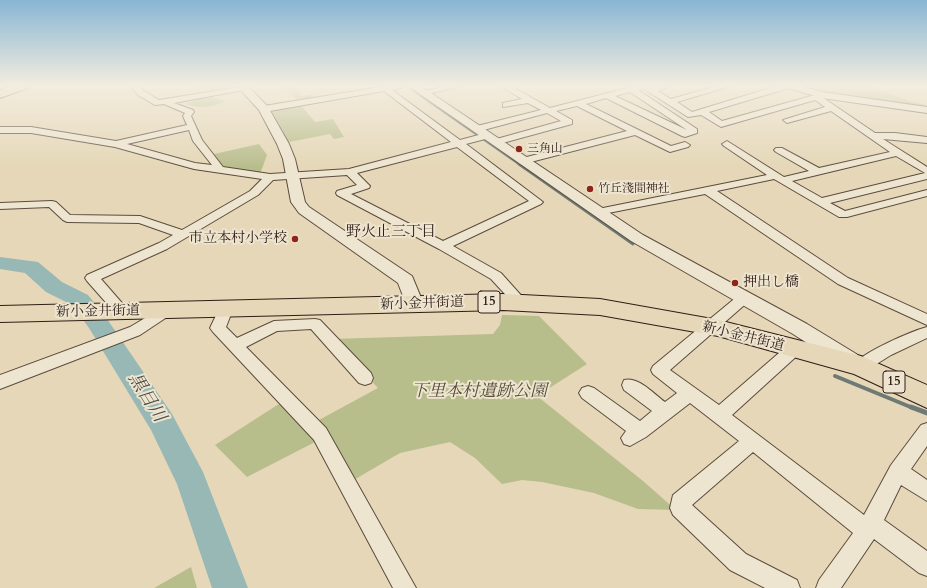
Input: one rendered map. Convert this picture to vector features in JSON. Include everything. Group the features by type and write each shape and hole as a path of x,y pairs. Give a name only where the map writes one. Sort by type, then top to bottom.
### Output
{"main road":[{"name":"新小金井街道","path":"0,314 520,302 600,307 710,327 793,350 861,366 927,397"}],"street":[{"path":"190,112 187,116 198,141 209,154 218,169"},
{"path":"266,112 283,144 289,159 298,202 304,210 406,280 416,304"},
{"path":"417,112 537,202 443,246"},
{"path":"449,112 660,252 800,329 861,366 880,354 923,337"},
{"path":"0,130 31,130 116,144 168,160 194,166 270,177 292,174 349,172 483,136 542,112"},
{"path":"483,136 569,122 552,112"},
{"path":"597,112 670,149 685,145"},
{"path":"641,112 685,134 694,131 666,112"},
{"path":"687,112 691,115 701,112"},
{"path":"704,112 721,124 763,112"},
{"path":"787,120 815,112"},
{"path":"838,112 927,171"},
{"path":"116,144 191,127"},
{"path":"523,161 635,132"},
{"path":"873,136 895,136 927,140"},
{"path":"727,144 780,178 843,215 927,193"},
{"path":"779,150 818,172"},
{"path":"598,212 709,190 818,172 898,153"},
{"path":"820,202 927,171"},
{"path":"349,172 365,186 341,193 443,246 496,276 520,302"},
{"path":"116,311 92,278 162,246 254,193 270,177"},
{"path":"709,190 843,282 927,320"},
{"path":"0,206 52,204 67,218 140,220 182,234"},
{"path":"744,298 659,370 869,527 927,565"},
{"path":"226,309 218,328 320,434 405,588"},
{"path":"0,382 135,331 165,311"},
{"path":"236,346 274,326 315,324 365,378"},
{"path":"720,415 793,350"},
{"path":"630,385 665,411"},
{"path":"588,393 635,435 690,393"},
{"path":"827,588 869,527 898,471 927,432"},
{"path":"753,440 680,502 680,508 738,562 789,588"},
{"path":"898,471 927,491"}],"green space":[{"path":"273,112 307,112 315,122 333,119 344,137 334,139 330,134 289,142"},
{"path":"259,144 267,155 260,174 221,166 214,154"},
{"name":"下里本村遺跡公園","path":"502,315 539,316 587,364 537,396 643,481 676,510 638,509 594,493 542,482 522,480 502,484 475,458 450,442 400,453 352,481 329,435 319,420 378,388 332,339 493,334 500,325"},
{"path":"282,402 317,441 247,477 215,445"},
{"path":"191,567 197,588 154,588"}],"waterway":[{"path":"444,112 520,165"},
{"path":"519,164 633,244"},
{"name":"黒目川","path":"0,263 31,267 54,287 80,300 97,322 120,355 162,422 192,482 230,588"},
{"path":"835,376 913,408"},
{"path":"911,407 927,413"}],"place":[{"name":"三角山","path":"519,149"},
{"name":"竹丘淺間神社","path":"590,189"},
{"name":"市立本村小学校","path":"295,239"},
{"name":"押出し橋","path":"735,283"}],"district":[{"name":"野火止三丁目","path":"391,233"}]}
